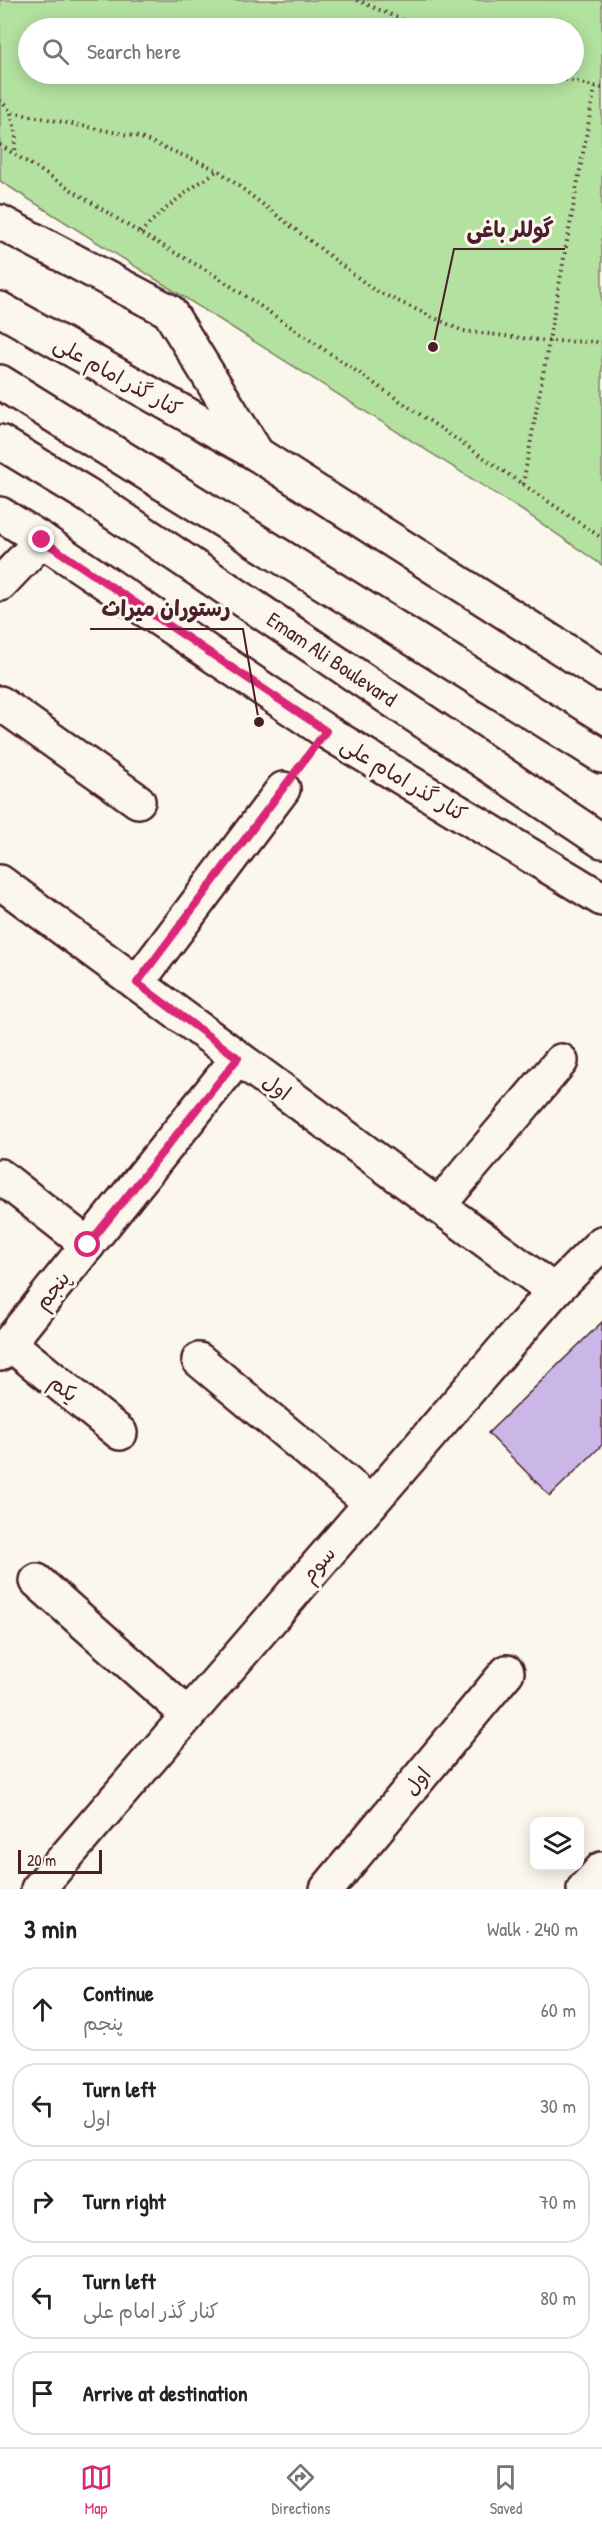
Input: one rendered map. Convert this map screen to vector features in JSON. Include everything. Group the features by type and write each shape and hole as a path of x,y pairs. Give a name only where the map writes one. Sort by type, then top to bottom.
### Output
{"main road":[{"path":"0,222 169,311 257,454"},
{"name":"کنار گذر امام علی","path":"0,309 257,454 602,674"},
{"path":"0,382 602,756"},
{"name":"Emam Ali Boulevard","path":"0,442 86,494 602,841"},
{"name":"کنار گذر امام علی","path":"0,514 326,731 602,899"},
{"path":"0,584 42,540"},
{"path":"0,703 138,801"},
{"path":"137,983 283,789"},
{"name":"اول","path":"0,882 554,1291"},
{"name":"پنجم","path":"5,1348 238,1058"},
{"path":"438,1206 561,1060"},
{"path":"0,1176 88,1245"},
{"name":"سوم","path":"38,1889 554,1291 602,1243"},
{"name":"یکم","path":"5,1348 120,1433"},
{"path":"199,1360 371,1503"},
{"path":"37,1581 189,1715"},
{"name":"اول","path":"327,1889 507,1672"},
{"path":"584,1889 602,1869"}],"path":[{"path":"357,0 398,18"},
{"path":"583,84 602,88"},
{"path":"523,484 595,87"},
{"path":"0,100 11,112 16,134 15,153"},
{"path":"11,112 139,137 218,170 374,291 463,331 548,341 602,342"},
{"path":"0,145 140,233 213,274 602,538"},
{"path":"140,233 180,196 218,170"}],"green space":[{"path":"0,0 602,0 602,565 526,513 0,181"}],"building":[{"path":"602,1322 602,1445 550,1496 488,1433"}],"place":[{"name":"گوللر باغی","path":"433,347"},
{"name":"رستوران میراث","path":"259,722"}],"route":[{"path":"42,540 326,731 137,983 238,1058 88,1245"}]}
